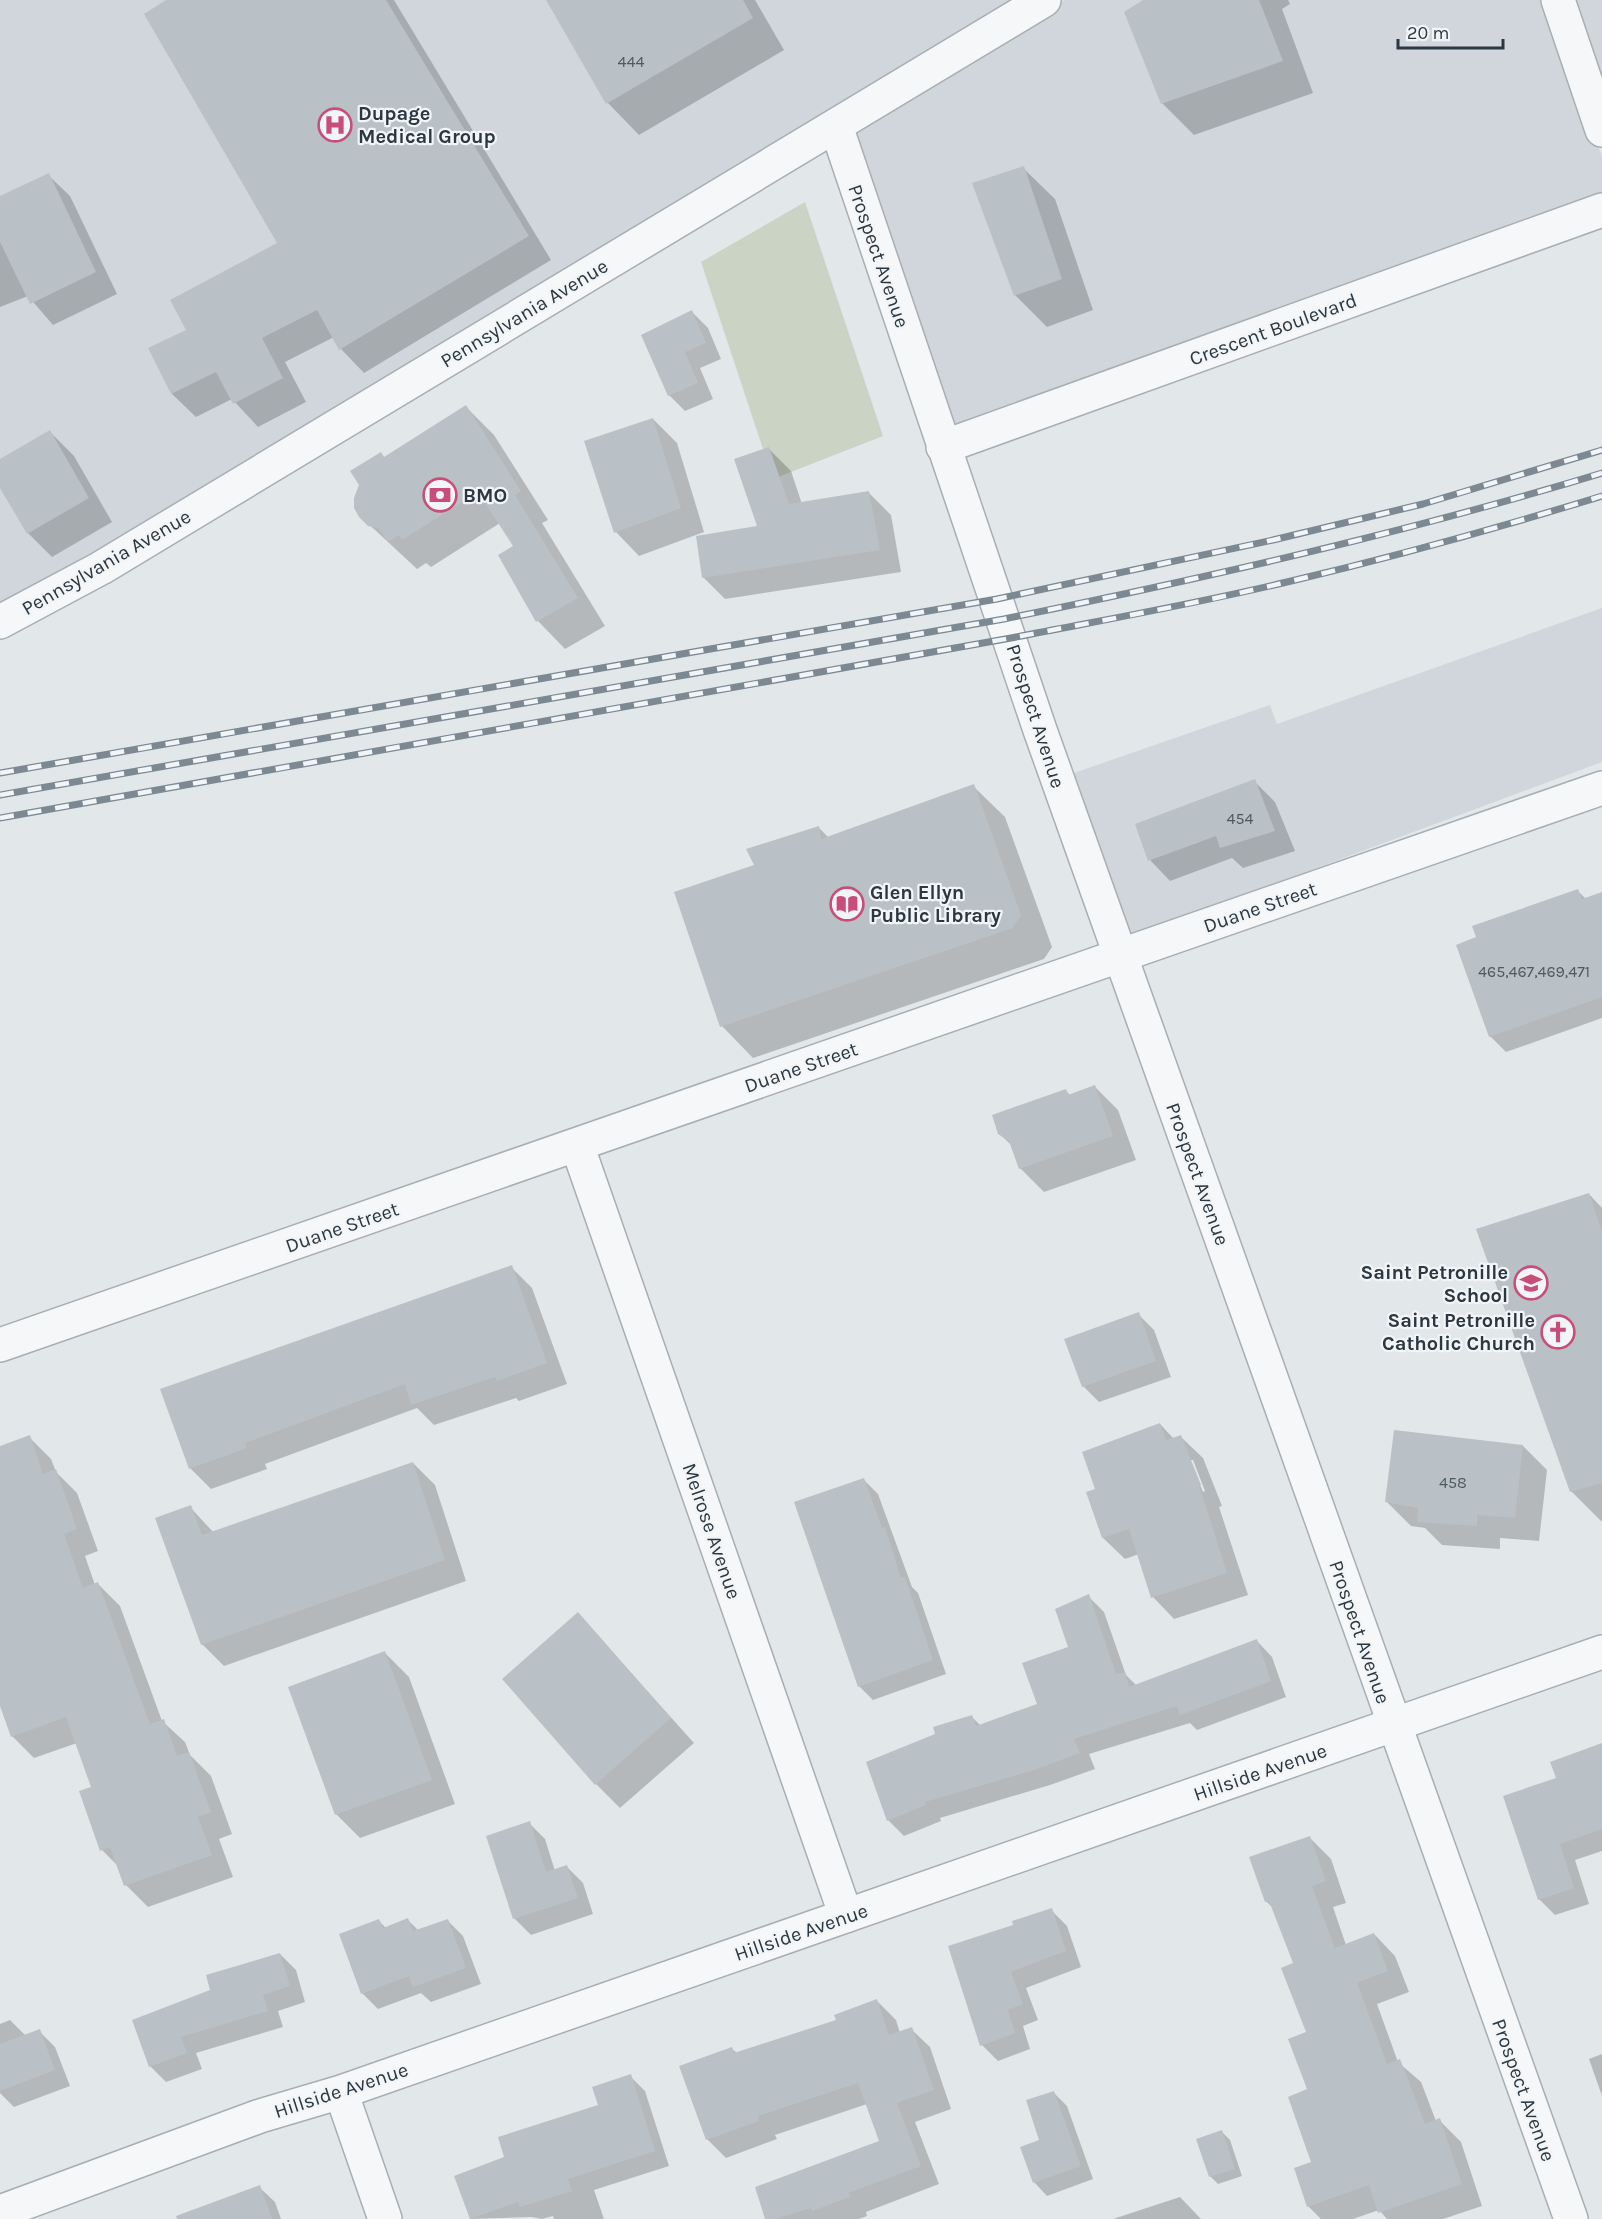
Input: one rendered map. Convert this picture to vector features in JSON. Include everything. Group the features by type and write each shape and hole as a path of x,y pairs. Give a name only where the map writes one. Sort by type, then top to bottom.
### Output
{"street":[{"name":"Pennsylvania Avenue","path":"0,622 101,568 1044,0"},
{"path":"1558,0 1602,130"},
{"name":"Prospect Avenue","path":"836,126 1040,730 1571,2219"},
{"name":"Crescent Boulevard","path":"944,447 1602,210"},
{"name":"Duane Street","path":"0,1345 1602,788"},
{"name":"Melrose Avenue","path":"577,1145 846,1916"},
{"name":"Hillside Avenue","path":"0,2212 260,2116 341,2092 1602,1652"},
{"path":"341,2092 385,2219"}],"shaded area":[{"path":"0,0 1021,0 0,610"},
{"path":"1064,0 1548,0 1602,157 1602,198 953,430 851,129"},
{"path":"1570,0 1602,0 1602,94"},
{"path":"1602,608 1602,762 1128,938 1071,774 1270,705 1277,724"}],"green space":[{"path":"805,202 883,436 773,479 701,262"}],"building":[{"name":"Dupage Medical Group","path":"166,0 386,0 529,236 339,350 317,310 262,338 283,378 233,404 216,372 171,394 148,348 186,330 170,300 277,243 144,14"},
{"path":"546,0 743,0 753,18 606,104"},
{"path":"1143,0 1259,0 1283,61 1161,104 1124,12"},
{"path":"1024,166 1062,279 1014,296 972,183"},
{"path":"49,173 96,272 30,304 0,242 0,196"},
{"path":"692,310 706,343 685,352 698,383 668,396 641,335"},
{"path":"466,405 521,491 515,495 578,598 536,622 498,555 513,546 478,492 402,540 399,535 388,542 379,529 368,526 359,517 354,508 354,498 359,485 350,471 381,452 384,457"},
{"path":"653,418 681,508 614,533 584,441"},
{"path":"50,430 89,498 27,534 0,488 0,459"},
{"path":"769,447 789,504 869,491 880,550 702,578 696,536 757,526 734,459"},
{"path":"1255,779 1275,831 1220,848 1216,836 1148,861 1135,824"},
{"name":"Glen Ellyn Public Library","path":"974,784 1021,915 1013,928 720,1027 674,892 754,865 746,849 819,826 821,839"},
{"path":"1578,889 1582,899 1602,892 1602,997 1489,1037 1456,945 1476,937 1472,926"},
{"path":"1095,1085 1113,1136 1019,1169 1009,1141 998,1134 992,1115 1066,1089 1068,1095"},
{"name":"Saint Petronille Catholic Church","path":"1589,1193 1602,1232 1602,1483 1570,1492 1476,1229"},
{"path":"512,1265 547,1363 497,1381 495,1377 411,1405 405,1384 245,1443 247,1448 189,1469 160,1389"},
{"path":"1139,1312 1156,1361 1082,1387 1064,1339"},
{"path":"1160,1423 1166,1440 1181,1435 1201,1485 1199,1485 1227,1573 1151,1598 1129,1529 1102,1538 1086,1492 1095,1489 1082,1452"},
{"path":"1394,1430 1523,1445 1515,1518 1477,1515 1477,1526 1417,1522 1418,1508 1385,1502"},
{"path":"30,1435 43,1474 56,1469 77,1529 64,1534 83,1588 98,1582 150,1724 164,1719 177,1756 189,1752 211,1812 198,1817 212,1855 124,1886 110,1847 100,1851 79,1791 91,1787 66,1717 11,1737 0,1706 0,1446"},
{"path":"413,1462 445,1560 201,1645 155,1518 191,1505 202,1535"},
{"path":"864,1478 882,1528 885,1527 901,1578 905,1577 933,1660 858,1687 794,1502"},
{"path":"1089,1594 1116,1674 1125,1672 1129,1687 1257,1639 1271,1681 1180,1715 1177,1706 1074,1739 1080,1753 1034,1770 925,1802 926,1805 887,1821 866,1762 935,1734 933,1727 972,1715 976,1726 1037,1704 1022,1663 1068,1647 1055,1609"},
{"path":"578,1612 671,1718 595,1785 502,1679"},
{"path":"385,1651 432,1780 335,1815 288,1687"},
{"path":"1602,1743 1602,1829 1560,1844 1574,1888 1538,1900 1503,1796 1556,1778 1550,1762"},
{"path":"530,1821 546,1872 567,1865 578,1898 513,1919 486,1836"},
{"path":"1310,1836 1326,1881 1312,1886 1335,1948 1374,1933 1388,1971 1357,1983 1387,2064 1400,2059 1425,2124 1440,2118 1462,2184 1378,2213 1369,2185 1307,2207 1294,2168 1311,2162 1288,2097 1307,2089 1288,2039 1306,2032 1281,1968 1293,1963 1269,1901 1265,1902 1249,1857"},
{"path":"1052,1908 1066,1951 1011,1972 1023,2004 1008,2010 1015,2033 980,2046 948,1946 1013,1925 1012,1921"},
{"path":"408,1918 413,1931 448,1919 466,1968 413,1987 409,1976 361,1994 339,1934 379,1919 383,1928"},
{"path":"280,1953 290,1986 263,1995 268,2011 181,2037 187,2053 149,2067 132,2020 210,1990 206,1975"},
{"path":"877,1999 889,2035 912,2027 934,2090 897,2103 921,2166 848,2193 850,2197 812,2211 811,2208 776,2219 765,2219 755,2187 879,2141 858,2083 758,2116 759,2121 706,2140 679,2066 732,2047 734,2053 836,2020 834,2015"},
{"path":"40,2029 55,2070 0,2091 0,2044"},
{"path":"631,2074 655,2151 568,2179 572,2191 520,2207 518,2202 470,2219 454,2176 504,2157 498,2137 598,2105 592,2087"},
{"path":"1054,2091 1081,2166 1033,2183 1020,2147 1039,2140 1026,2100"},
{"path":"1222,2130 1235,2169 1209,2177 1196,2139"},
{"path":"260,2185 272,2219 177,2219 176,2216"}],"railway":[{"path":"0,773 997,599 1273,540 1423,504 1602,450"},
{"path":"0,795 1004,619 1379,535 1602,473"},
{"path":"0,818 1011,638 1184,605 1366,563 1602,496"}],"place":[{"name":"Dupage Medical Group","path":"335,125"},
{"name":"BMO","path":"440,495"},
{"name":"Glen Ellyn Public Library","path":"847,904"},
{"name":"Saint Petronille School","path":"1531,1283"},
{"name":"Saint Petronille Catholic Church","path":"1558,1332"}]}
